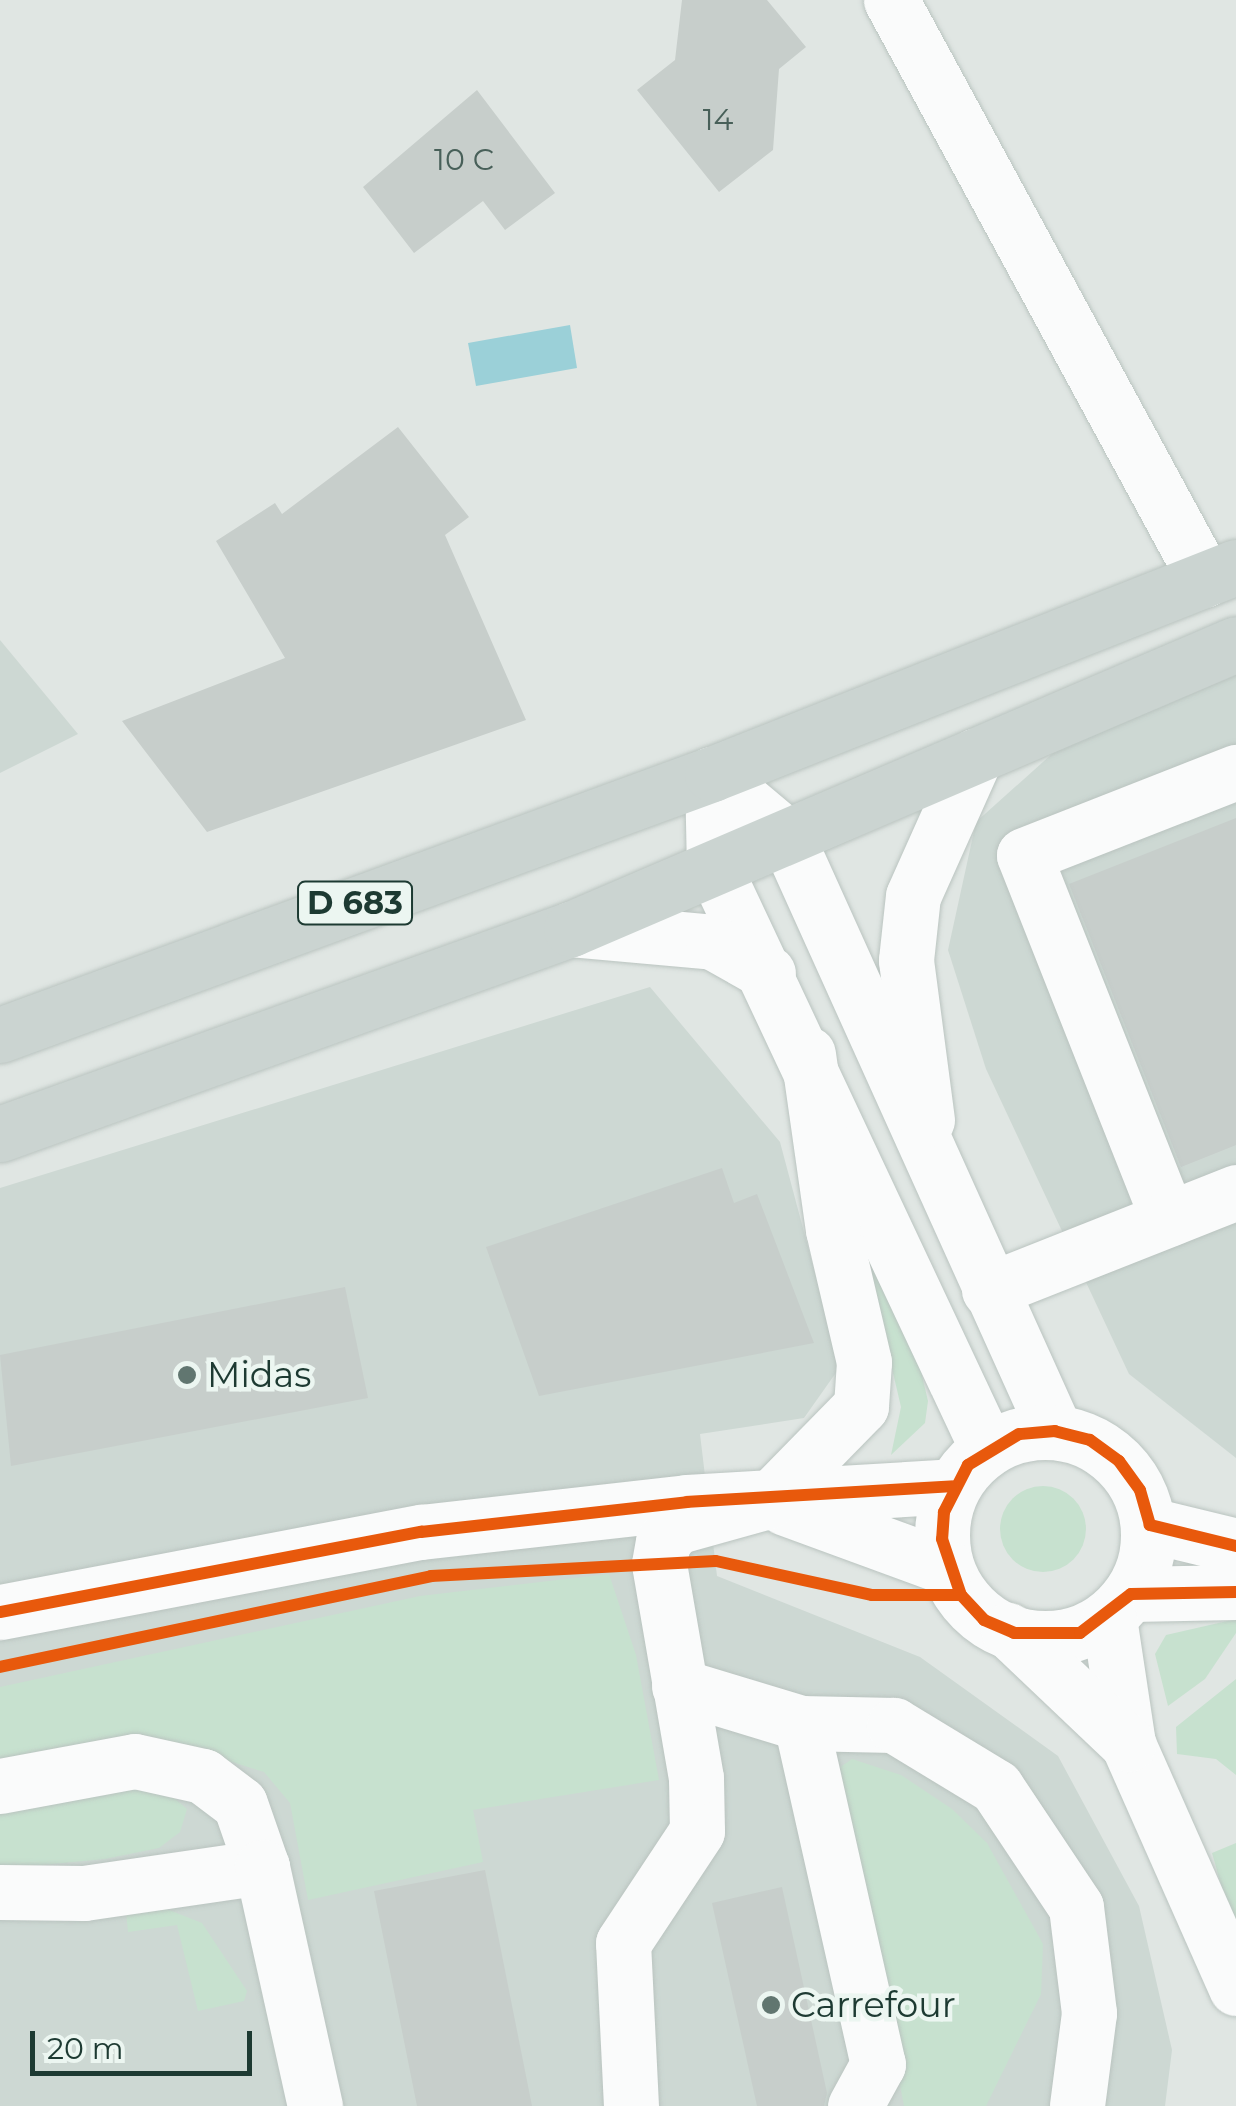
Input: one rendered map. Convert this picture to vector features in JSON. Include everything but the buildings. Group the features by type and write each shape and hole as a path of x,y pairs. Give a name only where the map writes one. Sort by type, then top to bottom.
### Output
{"main road":[{"name":"D 683","path":"0,1035 712,774 1220,573"},
{"name":"D 683","path":"0,1134 571,930 1236,644"}],"street":[{"path":"891,0 1084,348 1220,573"},
{"path":"930,1163 906,960 912,896 976,755"},
{"path":"1168,1219 1024,855 1236,772"},
{"path":"712,774 787,837 930,1163 1055,1431"},
{"path":"712,774 714,868 808,1054 947,1376 970,1468 943,1525 946,1566 984,1620 1047,1639 1120,1606 1236,1592"},
{"path":"571,930 714,942 768,973"},
{"path":"768,1501 861,1406 864,1362 833,1230 808,1054"},
{"path":"989,1290 1236,1192"},
{"path":"630,2106 623,1943 681,1866 697,1832 659,1564 663,1542 675,1527 768,1501 970,1468 1055,1431 1090,1440 1119,1461 1140,1490 1150,1525 1147,1560 1120,1606 1128,1744 1236,1988"},
{"path":"0,1612 421,1532 687,1502 768,1501 946,1566"},
{"path":"1150,1525 1236,1546"},
{"path":"1008,1630 1128,1744"},
{"path":"679,1686 802,1723 894,1724 996,1787 1076,1907 1088,2013 1077,2106"},
{"path":"802,1723 878,2064 855,2106"},
{"path":"0,1786 135,1761 203,1776 240,1804 262,1866 315,2106"},
{"path":"0,1892 84,1893 262,1866"}],"shaded area":[{"path":"0,640 78,734 0,773"},
{"path":"1236,675 1236,1458 1129,1374 986,1069 948,950 976,822 1053,753"},
{"path":"650,987 780,1142 840,1367 804,1418 700,1434 717,1576 920,1657 1058,1756 1139,1906 1172,2050 1165,2106 0,2106 0,1188"}],"green space":[{"path":"865,1253 916,1350 928,1401 925,1423 891,1455 901,1407"},
{"path":"1043,1486 1067,1493 1079,1505 1086,1529 1079,1553 1067,1565 1043,1572 1019,1565 1007,1553 1000,1529 1007,1505 1019,1493"},
{"path":"609,1574 636,1655 659,1780 473,1810 483,1862 308,1900 290,1803 264,1772 145,1735 0,1759 0,1687 420,1596"},
{"path":"1236,1619 1236,1633 1205,1679 1168,1706 1155,1654 1166,1635"},
{"path":"1236,1679 1236,1775 1216,1759 1177,1754 1176,1727"},
{"path":"852,1759 901,1775 952,1809 987,1843 1043,1944 1041,1994 986,2106 904,2106 839,1768"},
{"path":"123,1785 166,1791 187,1809 180,1832 159,1848 105,1859 0,1869 0,1805"},
{"path":"1236,1843 1236,1939 1212,1853"},
{"path":"159,1906 202,1923 247,1991 244,2001 198,2011 177,1925 128,1932 126,1912"}],"water":[{"path":"570,325 577,368 476,386 468,343"}],"cycle path":[{"path":"1236,1546 1150,1525 1140,1490 1119,1461 1090,1440 1055,1431 1019,1434 968,1465 944,1512 942,1539 961,1595 984,1620 1014,1633 1080,1633 1131,1594 1236,1592"},
{"path":"0,1612 421,1532 687,1502 953,1486"},
{"path":"0,1667 431,1576 716,1561 872,1595 961,1595"}],"place":[{"name":"Midas","path":"187,1375"},
{"name":"Carrefour","path":"771,2005"}]}
